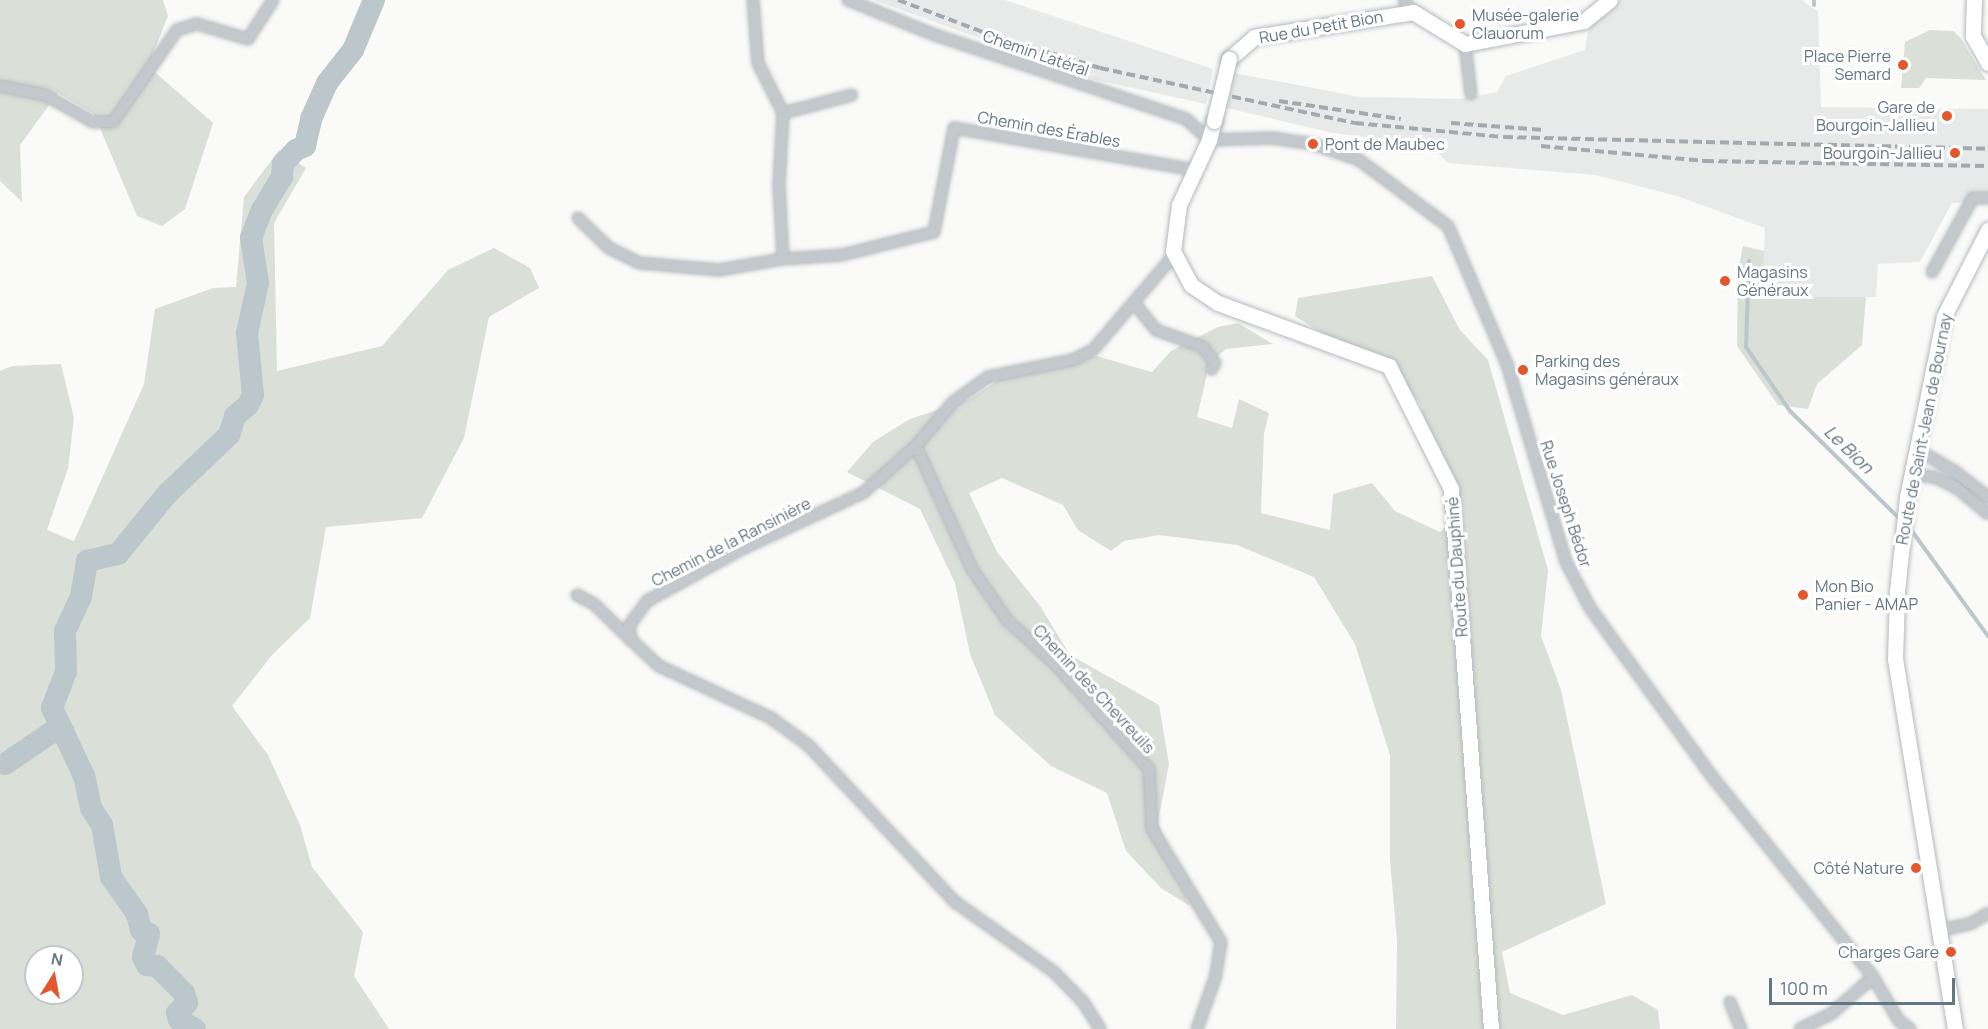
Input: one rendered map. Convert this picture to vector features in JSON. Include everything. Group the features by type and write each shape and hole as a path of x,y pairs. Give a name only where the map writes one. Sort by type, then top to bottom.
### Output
{"street":[{"path":"0,86 45,95 93,122 113,122 177,30 197,24 248,39 273,0"},
{"path":"578,219 609,248 640,263 719,270 783,259 778,185 783,113 758,63 753,0"},
{"name":"Chemin Latéral","path":"848,0 932,34 1186,119 1209,140"},
{"path":"1471,94 1465,44 1584,21 1610,0"},
{"name":"Rue du Petit Bion","path":"1209,140 1228,59 1254,37 1408,6 1465,44"},
{"path":"1973,6 1973,36 1988,63"},
{"path":"783,113 852,95"},
{"name":"Chemin des Érables","path":"783,259 842,255 934,232 954,128 1195,170"},
{"name":"Rue Joseph Bédor","path":"1209,140 1272,138 1313,144 1359,160 1448,226 1507,364 1566,562 1590,608 1726,794 1873,976 1899,1021 1910,1029"},
{"path":"1173,251 1179,205 1209,140"},
{"path":"1932,272 1973,198 1988,198"},
{"name":"Route de Saint-Jean de Bournay","path":"1955,1029 1941,930 1895,660 1902,531 1944,316 1988,230"},
{"name":"Chemin de la Ransinière","path":"631,640 629,627 647,601 740,550 863,493 916,446 953,402 988,377 1073,360 1093,350 1134,304 1173,251"},
{"name":"Route du Dauphiné","path":"1173,251 1191,285 1218,303 1389,366 1451,489 1491,1029"},
{"path":"1134,304 1156,330 1203,347 1215,363 1212,369"},
{"name":"Chemin des Chevreuils","path":"916,446 972,569 1007,620 1056,665 1149,768 1152,829 1221,942 1215,978 1197,1029"},
{"path":"1918,450 1954,471 1988,497"},
{"path":"1913,474 1937,478 1957,488 1988,514"},
{"path":"577,595 594,603 659,666 771,718 808,745 956,902 1054,972 1084,1003 1100,1029"},
{"path":"1941,930 1970,924 1988,913"},
{"path":"1800,1029 1831,1014 1873,976"},
{"path":"1730,1002 1741,1029"}],"shaded area":[{"path":"0,0 163,0 168,16 148,66 213,123 185,209 162,226 137,216 94,114 58,93 20,145 22,202 0,181"},
{"path":"874,0 1005,0 1213,69 1206,104 1096,80"},
{"path":"1621,0 1802,0 1818,12 1821,107 1988,109 1988,202 1952,203 1920,262 1878,264 1876,297 1762,296 1765,228 1677,196 1596,175 1448,163 1430,145 1333,133 1227,108 1234,73 1360,97 1459,99 1497,92 1506,76 1585,50 1589,24"},
{"path":"1930,30 1953,31 1960,37 1986,80 1926,78 1919,88 1901,88 1905,42"},
{"path":"279,150 306,168 274,223 277,371 382,346 448,270 494,248 530,268 539,288 489,317 464,438 422,518 326,527 310,618 272,655 232,706 268,755 300,825 312,867 363,932 354,976 389,1029 0,1029 0,371 12,366 61,364 74,418 68,468 47,530 74,541 144,384 155,309 213,288 236,287 244,197"},
{"path":"1743,246 1764,251 1763,296 1866,297 1862,345 1817,384 1808,409 1778,405 1737,346 1738,271"},
{"path":"1432,276 1460,330 1488,360 1548,570 1541,636 1561,690 1606,904 1502,952 1510,993 1563,1015 1632,995 1658,1010 1660,1029 1396,1029 1397,941 1390,860 1390,755 1355,644 1314,577 1237,545 1159,535 1124,541 1111,551 1078,530 1063,505 1002,478 969,493 997,552 1040,606 1070,655 1159,705 1169,764 1158,822 1190,906 1161,888 1126,851 1107,793 1051,766 995,715 970,654 955,583 920,509 847,472 873,442 910,419 970,399 1000,379 1096,356 1152,372 1171,351 1218,327 1238,323 1273,344 1226,349 1210,362 1197,417 1232,428 1239,399 1269,413 1264,433 1261,513 1330,530 1333,494 1372,483 1395,511 1440,532 1463,510 1438,457 1420,404 1385,357 1328,337 1295,316 1298,298"}],"waterway":[{"path":"195,1029 179,1020 177,1013 187,1003 184,993 157,966 147,965 143,957 149,934 141,930 137,914 111,877 102,825 91,808 84,776 52,708 66,672 65,631 81,596 87,561 118,554 167,494 229,435 235,416 248,405 253,395 247,333 258,283 251,238 262,210 282,177 283,164 296,150 305,146 311,119 327,83 353,50 374,0"},
{"name":"Le Bion","path":"1814,0 1814,5"},
{"name":"Le Bion","path":"1749,261 1746,347 1790,411 1899,518"},
{"name":"Le Bion","path":"1909,527 1988,636"},
{"path":"5,764 52,732 64,732"}],"railway":[{"path":"898,0 988,34 1100,68 1355,123 1504,137 1988,149"},
{"path":"1279,101 1401,119"},
{"path":"1451,123 1544,130"},
{"path":"1541,146 1705,161 1988,166"}],"place":[{"name":"Musée-galerie Clauorum","path":"1460,24"},
{"name":"Place Pierre Semard","path":"1903,65"},
{"name":"Gare de Bourgoin-Jallieu","path":"1947,116"},
{"name":"Pont de Maubec","path":"1313,144"},
{"name":"Bourgoin-Jallieu","path":"1955,153"},
{"name":"Magasins Généraux","path":"1725,281"},
{"name":"Parking des Magasins généraux","path":"1523,370"},
{"name":"Mon Bio Panier - AMAP","path":"1803,595"},
{"name":"Côté Nature","path":"1916,868"},
{"name":"Charges Gare","path":"1951,952"}]}
